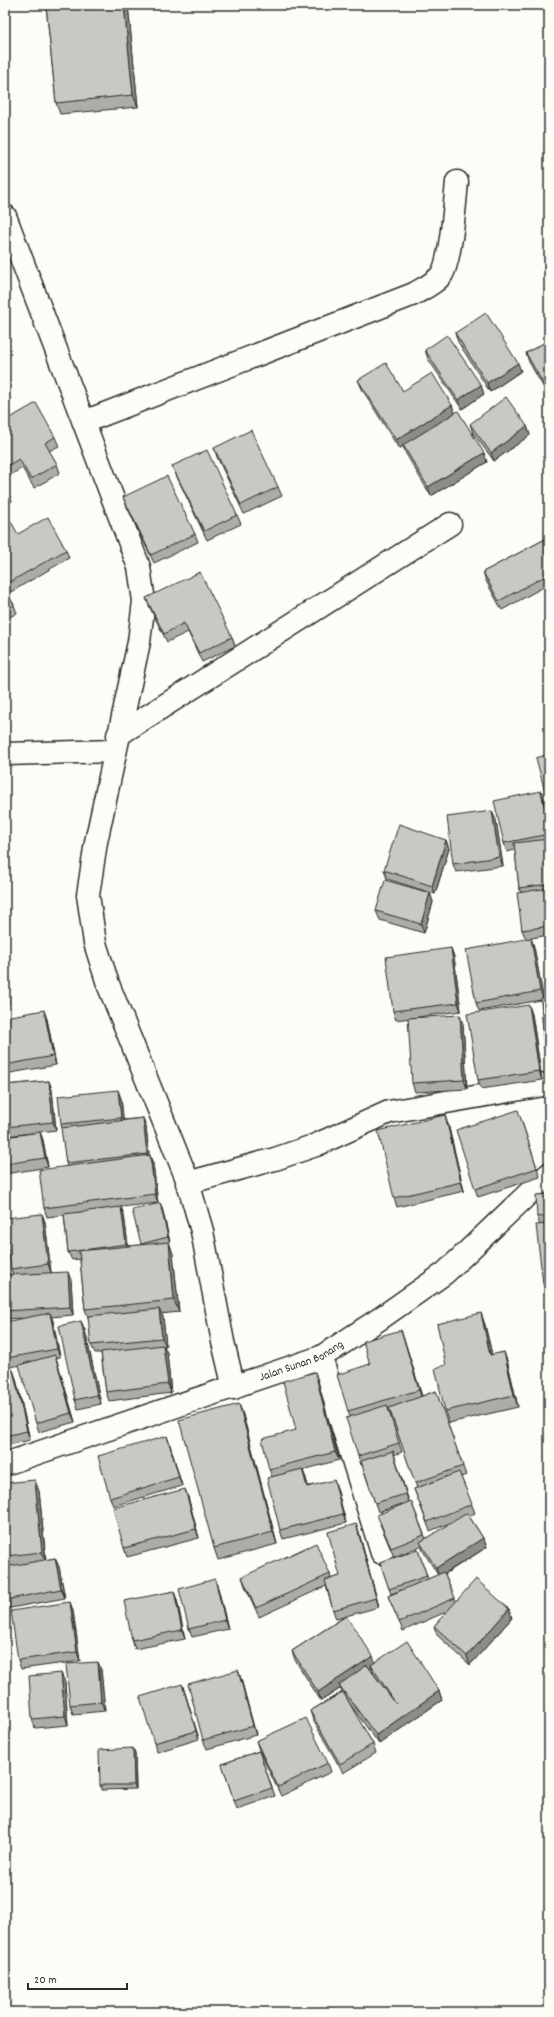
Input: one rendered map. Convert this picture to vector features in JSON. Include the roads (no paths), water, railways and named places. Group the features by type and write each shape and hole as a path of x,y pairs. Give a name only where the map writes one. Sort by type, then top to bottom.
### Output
{"street":[{"path":"84,422 406,297 429,285 441,275 447,261 457,182"},
{"path":"5,216 139,567 144,601 139,642 116,743 96,842 88,895 94,942 108,984 187,1183 202,1231 223,1342 234,1388"},
{"path":"5,754 116,743 450,524"},
{"path":"187,1183 274,1159 316,1145 389,1112 549,1084"},
{"name":"Jalan Sunan Bonang","path":"5,1464 234,1388 321,1357 365,1329 445,1273 549,1174"},
{"path":"321,1357 382,1553"}]}
